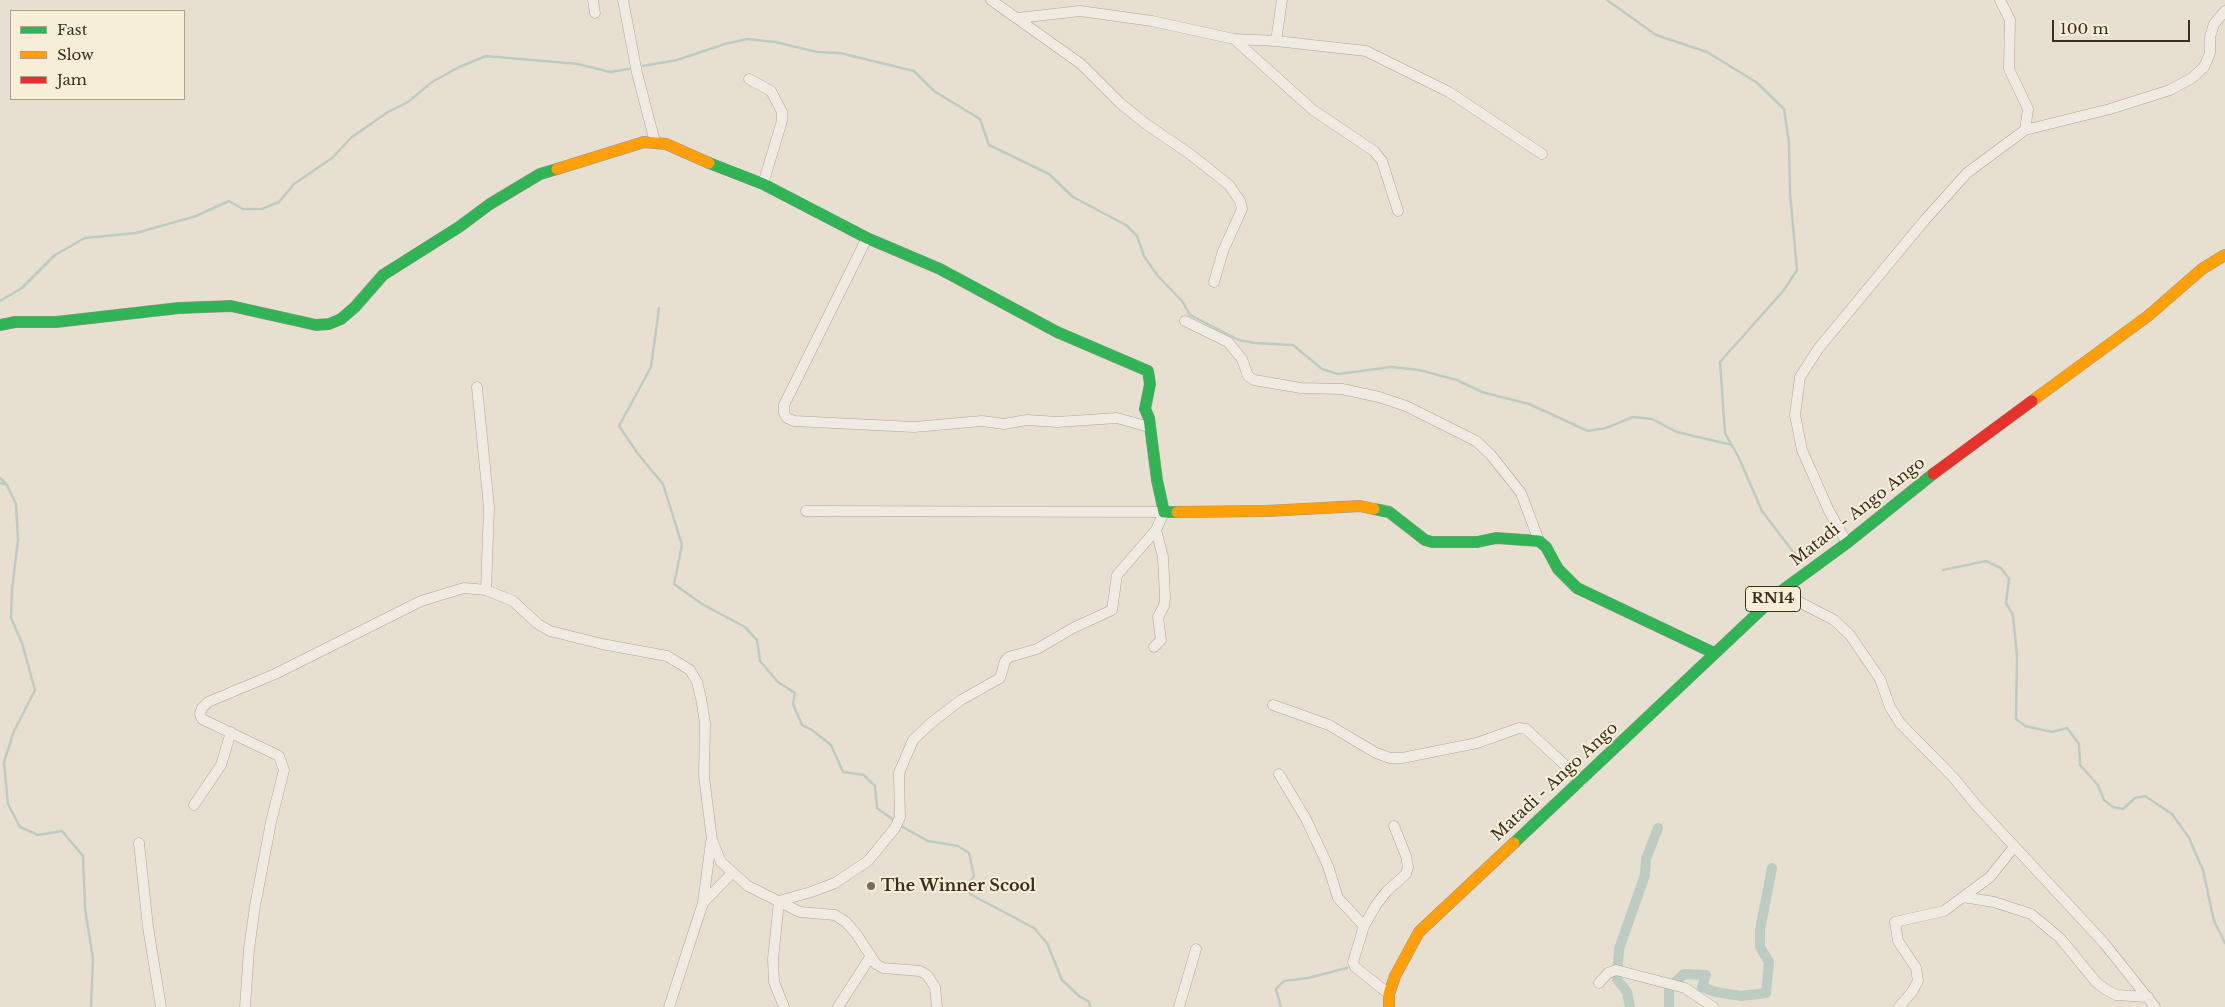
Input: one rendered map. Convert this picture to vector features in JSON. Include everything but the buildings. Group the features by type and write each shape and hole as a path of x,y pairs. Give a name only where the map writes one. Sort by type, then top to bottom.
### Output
{"main road":[{"path":"0,325 15,322 56,322 179,308 231,306 316,325 329,324 341,319 355,308 383,275 459,227 490,204 540,174 644,142 666,144 695,158 763,184 867,238 940,269 1057,332 1148,372 1150,384 1145,409 1149,418 1148,427 1164,512 1267,511 1360,506 1389,512 1425,540 1432,542 1477,542 1496,538 1539,541 1546,547 1558,568 1577,588 1714,653"},
{"name":"Matadi - Ango Ango","path":"1389,1007 1389,994 1402,961 1419,932 1582,781 1780,592 1847,544 1935,472 2148,316 2202,269 2225,255"}],"street":[{"path":"593,0 595,13"},
{"path":"623,0 637,73 655,142"},
{"path":"991,0 1081,64 1120,103 1229,185 1240,200 1242,209 1223,251 1214,282"},
{"path":"1276,41 1282,0"},
{"path":"2000,0 2010,20 2009,69 2028,109 2026,130"},
{"path":"1018,18 1080,11 1152,21 1234,39 1276,41 1366,51 1449,92 1542,154"},
{"path":"1847,544 1829,511 1802,450 1795,415 1800,377 1818,349 1924,221 1967,173 2026,130 2110,109 2170,90 2192,78 2204,67 2210,53 2210,37 2214,24 2225,11"},
{"path":"1234,39 1313,110 1374,151 1382,161 1398,211"},
{"path":"749,79 771,91 782,112 782,121 763,184"},
{"path":"867,238 784,405 784,414 787,418 794,421 914,427 982,421 1004,424 1026,420 1056,422 1117,418 1148,427"},
{"path":"1184,321 1228,342 1242,359 1248,376 1254,380 1301,388 1342,389 1379,397 1406,406 1476,441 1492,455 1521,493 1539,541"},
{"path":"477,387 490,514 486,590"},
{"path":"778,901 812,892 835,883 868,861 895,828 900,817 897,788 899,773 913,740 931,722 961,700 1000,678 1004,661 1009,657 1037,649 1112,610 1118,572 1156,530 1164,512 806,512"},
{"path":"1154,647 1161,640 1158,617 1164,606 1165,598 1163,556 1156,530"},
{"path":"245,1007 249,949 255,906 271,822 284,770 278,756 202,719 200,714 202,708 208,702 275,674 421,601 464,588 486,590 513,601 538,624 550,631 667,656 690,670 697,682 705,723 704,776 712,840 721,862 748,886 800,912 812,915 836,915 846,922 876,964 883,968 920,971 927,975 935,987 937,1007"},
{"path":"1780,592 1834,620 1850,635 1880,679 1890,706 1900,723 1953,777 2014,847 2104,943 2155,1007"},
{"path":"1273,705 1329,725 1376,753 1390,758 1402,758 1477,743 1519,728 1526,729 1582,781"},
{"path":"194,806 221,765 231,732"},
{"path":"1279,774 1306,819 1328,866 1338,898 1364,926"},
{"path":"1389,994 1355,967 1354,954 1364,926 1376,905 1387,891 1406,874 1408,867 1406,856 1394,826"},
{"path":"669,1007 703,903 712,840"},
{"path":"139,842 148,927 161,1007"},
{"path":"1899,1007 1912,992 1918,981 1916,968 1898,941 1895,922 1944,911 1990,877 2014,847"},
{"path":"703,903 732,873"},
{"path":"1963,897 1994,902 2031,914 2060,938 2096,982 2105,989 2116,995 2148,997"},
{"path":"778,901 773,959 774,982 784,1007"},
{"path":"1179,1007 1196,949"},
{"path":"838,1007 871,956"},
{"path":"1599,983 1608,973 1616,970 1685,988 1713,1007"}],"waterway":[{"path":"1607,0 1656,35 1707,52 1756,82 1784,109 1789,143 1790,193 1797,270 1784,290 1720,362 1725,433 1739,458 1762,511 1797,557"},
{"path":"643,66 677,60 725,44 747,39 775,42 817,52 840,53 914,71 934,91 980,119 989,145 1049,174 1073,197 1126,225 1137,236 1144,256 1157,275 1182,301 1190,315 1239,340 1255,343 1293,345 1322,369 1338,374 1391,367 1419,370 1457,380 1482,392 1529,404 1588,431 1606,428 1633,417 1652,419 1677,432 1732,445"},
{"path":"0,301 22,288 55,255 85,238 136,233 196,216 229,201 243,209 262,209 279,202 294,184 332,158 352,137 388,112 408,102 432,82 459,67 486,56 578,64 610,72 629,69"},
{"path":"659,308 651,367 619,426 638,454 663,484 682,545 674,584 702,604 745,627 757,640 760,661 778,682 795,693 793,704 802,725 812,730 831,745 843,772 864,775 875,786 877,808 895,821"},
{"path":"0,478 6,484"},
{"path":"0,483 7,485 16,504 18,540 12,590 11,618 22,643 35,690 14,731 4,762 8,804 20,827 38,835 62,831 83,856 85,908 93,959 91,1007"},
{"path":"1943,570 1986,561 2001,568 2009,579 2006,603 2013,615 2017,656 2016,719 2025,726 2052,732 2067,728 2079,744 2080,765 2098,785 2104,800 2113,807 2123,809 2135,798 2145,796 2172,814 2189,838 2203,870 2214,921 2225,943"},
{"path":"899,825 928,841 958,846 969,853 974,876 968,884 970,894 1034,928 1047,943 1062,980 1079,996 1088,1001 1091,1007"},
{"path":"1630,1007 1627,992 1617,979 1619,949 1645,875 1646,859 1658,828"},
{"path":"1669,1007 1669,988 1684,974 1706,975 1702,987 1716,992 1741,996 1766,993 1769,962 1760,947 1760,930 1772,868"},
{"path":"1281,1007 1276,989 1284,981 1308,978 1347,968"}],"traffic: fast":[{"path":"709,163 763,184 867,238 940,269 1057,332 1148,371 1150,384 1145,409 1149,418 1157,480 1164,512 1177,512"},
{"path":"0,325 15,322 56,322 179,308 231,306 316,325 329,324 341,319 355,307 383,275 459,227 490,204 540,174 557,169"},
{"path":"1514,843 1780,592 1847,543 1933,474"},
{"path":"1374,509 1389,512 1425,540 1432,542 1477,542 1496,538 1539,541 1546,547 1558,569 1577,588 1714,653"}],"traffic: slow":[{"path":"557,169 644,142 666,144 709,163"},
{"path":"2032,401 2148,316 2202,269 2225,255"},
{"path":"1177,512 1267,511 1360,506 1374,509"},
{"path":"1389,1007 1389,994 1395,976 1419,932 1514,843"}],"traffic: jam":[{"path":"1933,474 2032,401"}],"place":[{"name":"The Winner Scool","path":"871,886"}]}
